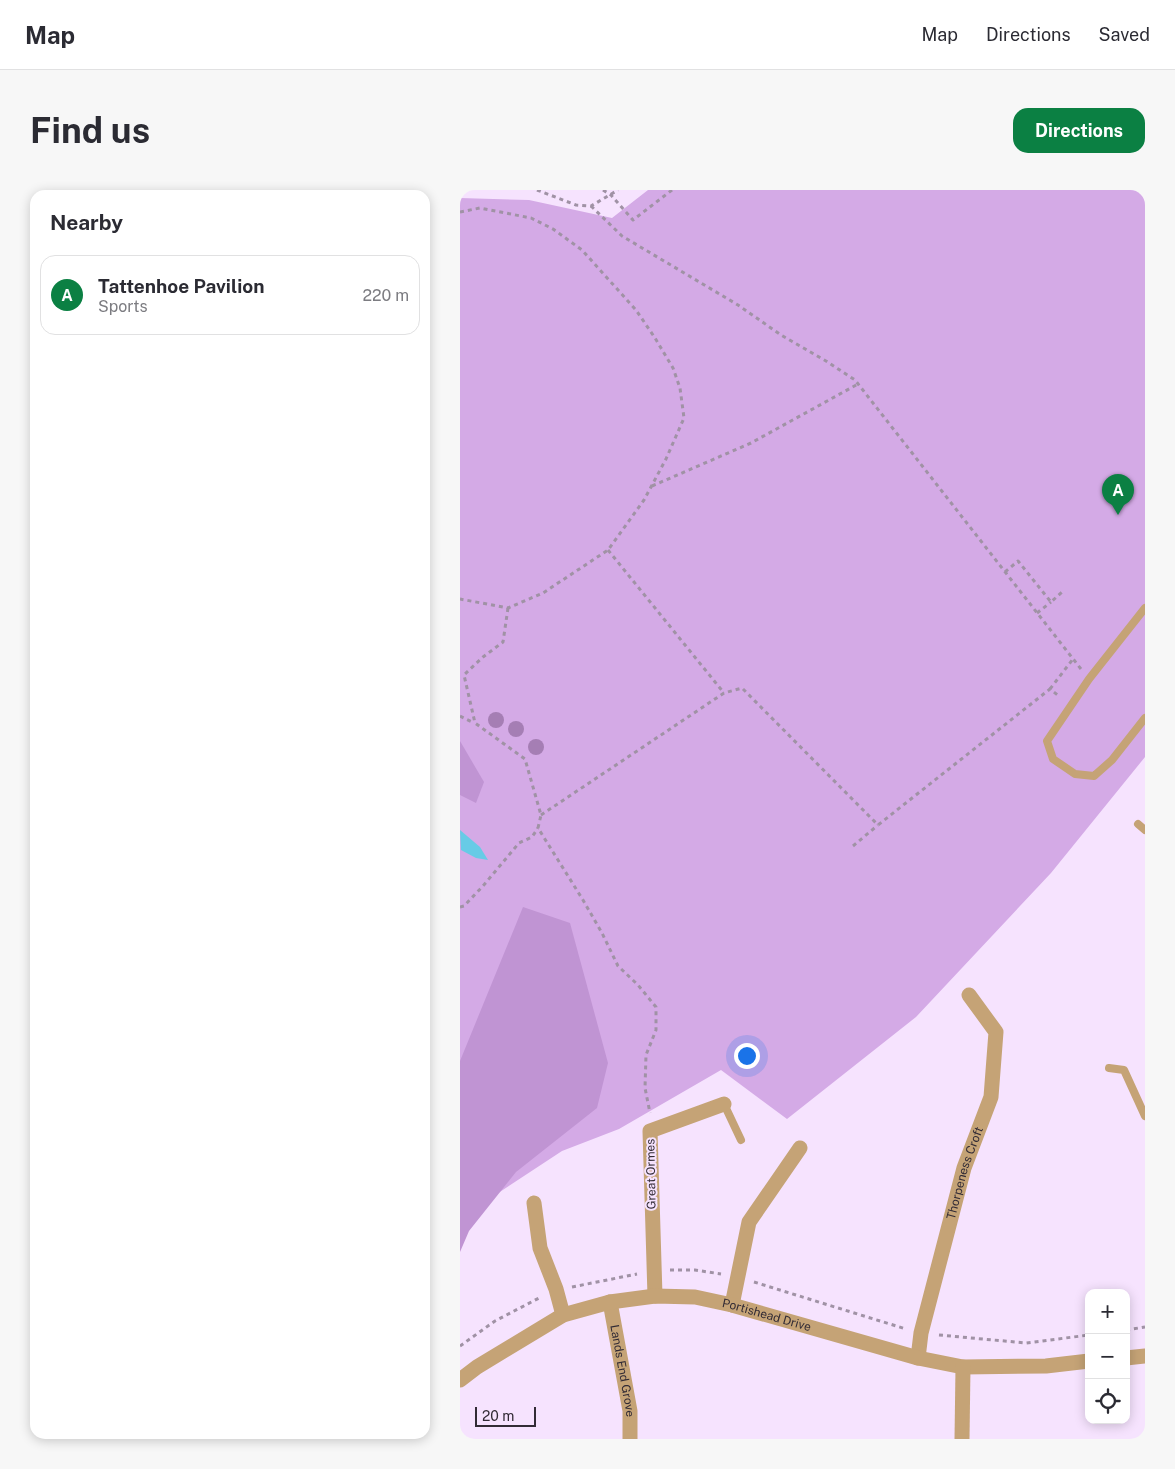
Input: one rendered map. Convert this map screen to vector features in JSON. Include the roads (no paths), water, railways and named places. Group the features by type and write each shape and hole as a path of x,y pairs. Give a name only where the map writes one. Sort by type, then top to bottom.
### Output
{"street":[{"name":"Thorpeness Croft","path":"918,1358 921,1333 964,1168 991,1097 996,1032 970,995"},
{"name":"Great Ormes","path":"655,1296 650,1131 724,1104"},
{"path":"732,1305 749,1222 800,1148"},
{"path":"534,1203 540,1248 563,1315"},
{"name":"Portishead Drive","path":"460,1380 477,1367 563,1315 610,1302 655,1296 695,1297 732,1305 918,1358 963,1367 1046,1366 1085,1361"},
{"name":"Lands End Grove","path":"610,1302 630,1411 630,1439"},
{"path":"1130,1358 1145,1356"},
{"path":"962,1439 963,1367"}],"lane":[{"path":"1145,608 1089,679 1047,741 1053,759 1075,774 1094,776 1112,760 1145,718"},
{"path":"1138,824 1145,830"},
{"path":"1109,1068 1124,1070 1145,1116"},
{"path":"724,1104 741,1140"}],"water":[{"path":"460,830 480,847 488,860 476,858 461,850"}],"place":[{"name":"Tattenhoe Pavilion","path":"1118,515"}]}
